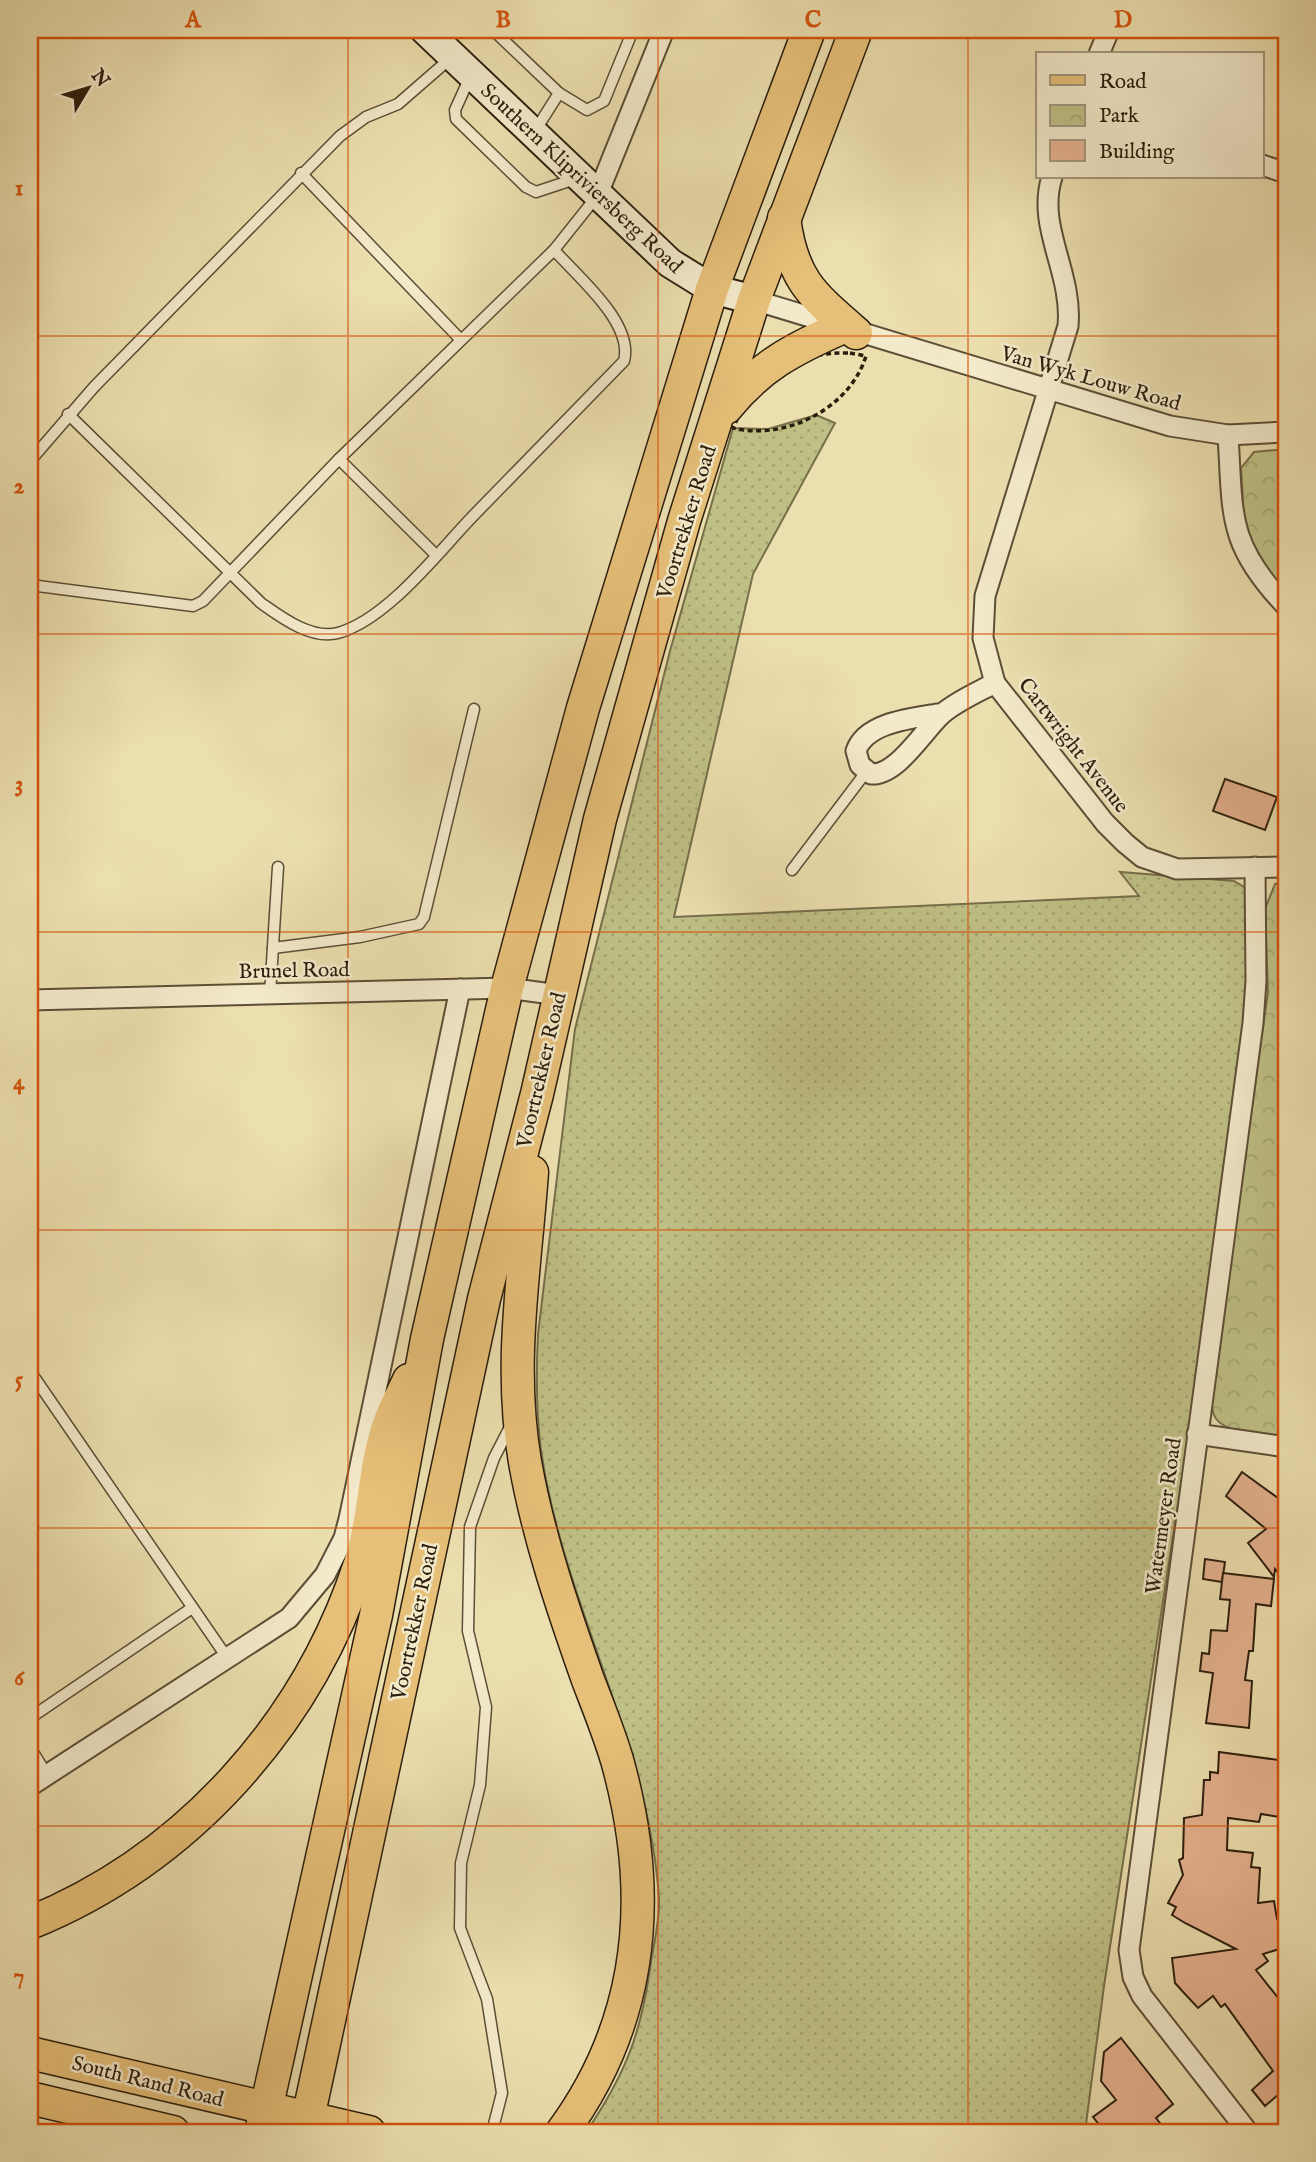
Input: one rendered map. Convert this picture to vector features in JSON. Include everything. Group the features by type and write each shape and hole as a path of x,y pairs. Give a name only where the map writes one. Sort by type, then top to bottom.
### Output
{"main road":[{"name":"Voortrekker Road","path":"264,2121 379,1603 428,1339 507,988 583,708 712,289 809,30"},
{"name":"Voortrekker Road","path":"306,2125 478,1325 537,1094 600,819 684,521 754,300 783,217 856,30"},
{"name":"Southern Klipriviersberg Road","path":"429,31 588,187 670,262 712,289 754,300"},
{"path":"719,416 754,376 789,352 854,339 802,280 788,252 783,217"},
{"path":"537,1094 527,1238 516,1334 517,1414 526,1466 556,1584 616,1758 631,1821 639,1878 631,1985 610,2052 570,2121"},
{"path":"30,1923 111,1884 184,1830 261,1752 328,1646 360,1563 388,1425 428,1339"},
{"name":"South Rand Road","path":"30,2053 217,2098 264,2121 369,2132"},
{"path":"217,2098 278,2056"},
{"name":"South Rand Road","path":"30,2098 173,2132"}],"street":[{"path":"588,187 664,30"},
{"path":"1101,52 1109,30"},
{"path":"1264,166 1286,173"},
{"name":"Cartwright Avenue","path":"1052,178 1048,213 1065,273 1070,308 1068,326 982,608 983,638 995,683 1105,823 1142,857 1177,869 1286,867"},
{"name":"Van Wyk Louw Road","path":"754,300 854,339 886,342 1170,426 1228,435 1286,432"},
{"path":"1228,435 1232,496 1241,547 1258,577 1286,606"},
{"path":"943,713 885,726 864,738 856,751 860,765 866,772 877,774 893,765 943,713 995,683"},
{"name":"Watermeyer Road","path":"1248,2132 1154,2014 1142,1996 1129,1965 1132,1924 1253,1023 1256,981 1255,867"},
{"name":"Brunel Road","path":"30,1000 507,988 559,995"},
{"path":"30,1786 289,1618 309,1597 344,1538 460,989"},
{"path":"1197,1434 1286,1447"}],"lane":[{"path":"493,30 559,93 587,110 604,101 633,30"},
{"path":"462,66 454,110 456,119 526,187 536,191 588,187"},
{"path":"30,461 68,414 301,173 354,124 398,104 462,66"},
{"path":"533,134 559,93"},
{"path":"301,173 460,340"},
{"path":"30,585 193,606 229,574 339,459 554,250 588,187"},
{"path":"68,414 229,574 286,621 313,631 335,634 355,626 380,609 624,361 627,349 623,333 608,311 554,250"},
{"path":"339,459 436,555"},
{"path":"273,948 360,937 419,924 424,916 474,709"},
{"path":"792,870 866,772"},
{"path":"270,994 278,867"},
{"path":"30,1371 228,1660"},
{"path":"492,2132 502,2093 487,1999 460,1928 461,1863 480,1784 486,1707 468,1631 470,1527 494,1458 517,1414"},
{"path":"30,1718 192,1608"},
{"path":"30,1747 47,1775"}],"path":[{"path":"854,339 858,375 816,415 768,429 733,428 751,395 788,364 821,354 854,339"}],"green space":[{"path":"816,415 835,423 753,574 674,917 1139,896 1120,872 1234,881 1244,887 1248,897 1247,1021 1191,1419 1104,1986 1085,2132 586,2132 612,2091 637,2031 658,1922 659,1899 652,1841 639,1784 567,1563 552,1507 539,1435 538,1334 575,1029 670,651 733,428 768,429"},
{"path":"1286,449 1286,596 1245,537 1241,468 1254,452"},
{"path":"1286,882 1286,1438 1246,1433 1226,1427 1214,1415 1212,1393 1268,992 1265,909 1275,884"}],"building":[{"path":"1225,779 1277,797 1265,830 1213,811"},
{"path":"1242,1472 1278,1498 1286,1517 1286,1583 1275,1569 1274,1577 1248,1543 1266,1529 1226,1496"},
{"path":"1205,1559 1225,1562 1222,1582 1203,1579"},
{"path":"1223,1573 1274,1579 1271,1606 1256,1604 1253,1651 1249,1651 1245,1680 1252,1681 1249,1728 1206,1723 1213,1673 1200,1671 1202,1653 1209,1654 1211,1630 1227,1631 1230,1600 1220,1599"},
{"path":"1219,1752 1286,1761 1286,1818 1261,1814 1259,1822 1228,1818 1227,1850 1253,1853 1251,1867 1260,1868 1258,1903 1274,1901 1277,1919 1286,1916 1286,1947 1263,1954 1268,1961 1256,1970 1286,2008 1286,2088 1265,2106 1252,2090 1273,2071 1225,2004 1221,2007 1213,1996 1198,2008 1175,1983 1172,1958 1236,1949 1172,1915 1176,1907 1168,1903 1183,1875 1179,1860 1183,1858 1184,1818 1202,1815 1204,1780 1210,1780 1210,1772 1218,1773"},
{"path":"1121,2038 1173,2104 1156,2118 1167,2132 1105,2132 1093,2117 1116,2100 1101,2081 1104,2052"}]}
